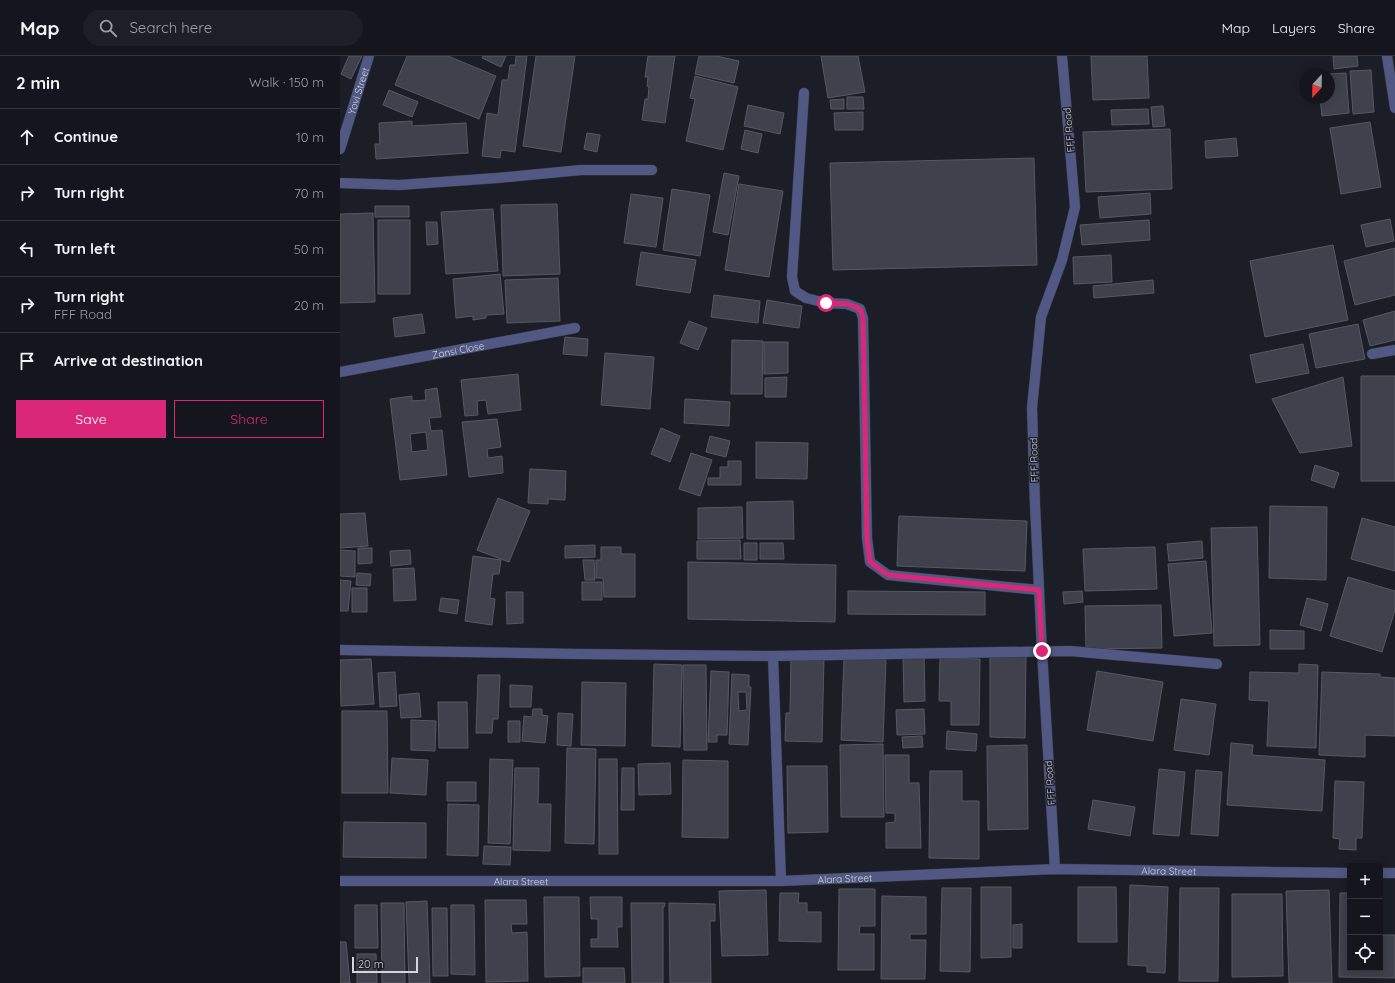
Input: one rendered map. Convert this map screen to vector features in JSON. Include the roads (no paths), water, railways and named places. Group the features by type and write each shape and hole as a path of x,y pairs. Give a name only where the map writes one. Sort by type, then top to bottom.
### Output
{"street":[{"name":"Yovi Street","path":"340,149 369,56"},
{"name":"FFF Road","path":"1055,869 1042,651 1032,408 1041,317 1062,260 1076,207 1062,56"},
{"path":"1387,56 1395,108"},
{"path":"804,93 792,277 795,291 806,298 826,303 848,304 860,309 863,318 867,538 870,562 888,575 1039,590"},
{"path":"340,183 399,184 497,178 581,170 652,170"},
{"name":"Zansi Close","path":"340,372 575,328"},
{"path":"1372,354 1395,350"},
{"path":"340,650 773,656 1070,651 1218,664"},
{"path":"773,656 781,881"},
{"name":"Alara Street","path":"340,881 781,881 1055,869 1347,874"},
{"path":"1383,873 1395,873"}]}
